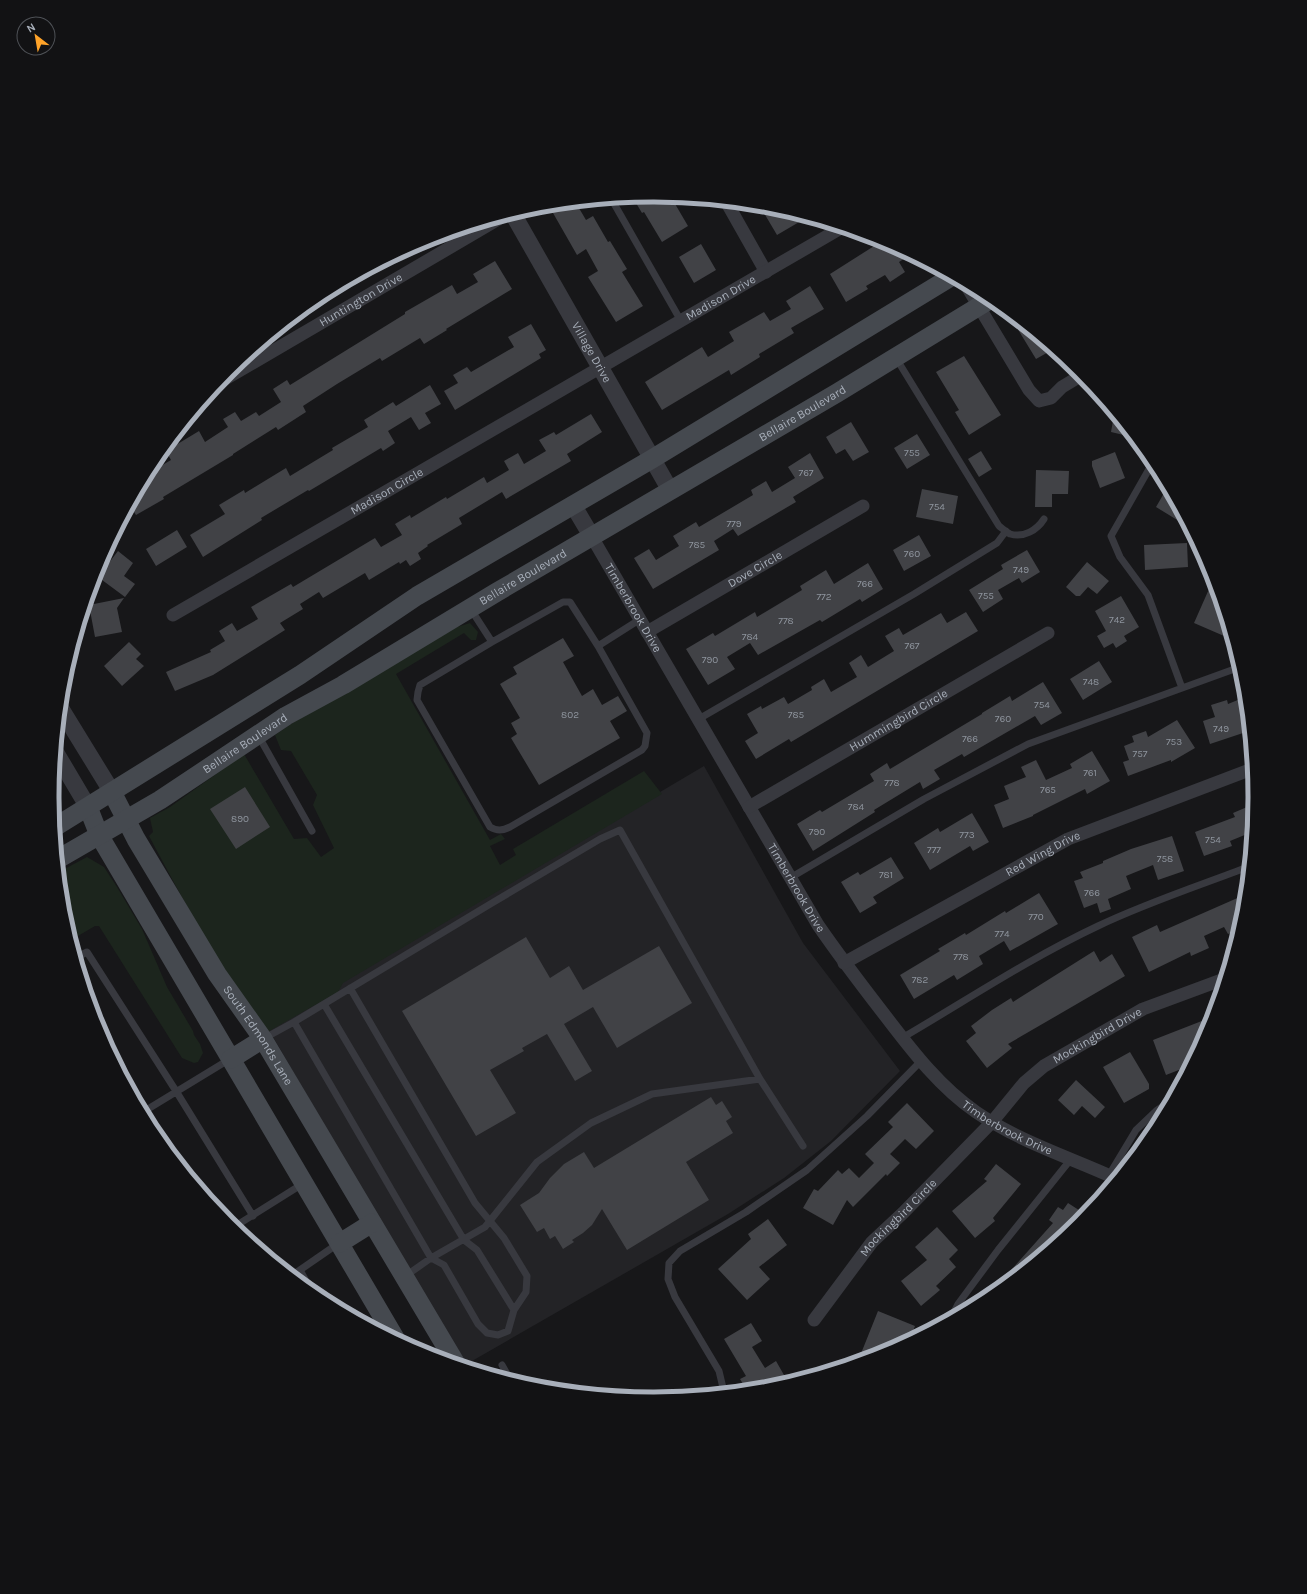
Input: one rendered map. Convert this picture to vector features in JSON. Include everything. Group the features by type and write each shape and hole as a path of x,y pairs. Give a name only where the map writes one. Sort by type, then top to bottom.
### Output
{"main road":[{"path":"60,824 300,675 417,596 652,459 947,280"},
{"name":"Bellaire Boulevard","path":"62,857 160,800 286,716 342,685 984,303"},
{"name":"South Edmonds Lane","path":"112,792 136,839 217,974 263,1039 450,1355"},
{"path":"88,807 99,835 390,1330"},
{"path":"231,1059 263,1039"},
{"path":"340,1243 372,1223"}],"street":[{"path":"730,208 766,272"},
{"name":"Village Drive","path":"516,219 670,490"},
{"name":"Huntington Drive","path":"240,370 487,227"},
{"name":"Madison Drive","path":"600,367 835,231"},
{"path":"986,304 1029,390 1039,401 1050,398 1062,387 1076,379"},
{"name":"Madison Circle","path":"173,615 600,367"},
{"name":"Timberbrook Drive","path":"573,505 697,720 818,925 844,963 902,1038 921,1061 960,1100 992,1122 1020,1137 1111,1176"},
{"name":"Dove Circle","path":"647,632 863,506"},
{"name":"Hummingbird Circle","path":"749,808 1048,633"},
{"name":"South Edmonds Lane","path":"65,715 112,792"},
{"path":"60,760 88,807"},
{"name":"Red Wing Drive","path":"844,963 1068,839 1247,771"},
{"name":"Mockingbird Drive","path":"992,1122 1024,1083 1044,1066 1143,1010 1218,981"},
{"name":"Mockingbird Circle","path":"814,1320 872,1242 903,1213 992,1122"}],"lane":[{"path":"614,204 681,321"},
{"path":"896,357 999,526 1010,534 1025,534 1039,527 1044,519"},
{"path":"1149,469 1111,536 1120,557 1148,595 1182,688"},
{"path":"697,720 920,590 997,543 1006,531"},
{"path":"563,602 570,602 598,646 647,733 645,746 642,750 504,830 496,830 490,827 417,700 420,685 492,642 563,602"},
{"path":"470,608 492,642"},
{"path":"598,646 640,620"},
{"path":"790,878 924,799 1028,744 1234,670"},
{"path":"258,735 312,831"},
{"path":"263,1039 294,1022 600,839 620,830 760,1079 803,1146"},
{"path":"902,1038 1045,954 1098,926 1244,869"},
{"path":"81,956 87,952 176,1091 253,1216"},
{"path":"294,1022 431,1258 444,1265 478,1324 487,1333 498,1335 508,1331 514,1310 526,1292 527,1276 504,1238 476,1203 350,988"},
{"path":"324,1004 464,1240 476,1250 514,1310"},
{"path":"148,1109 231,1059"},
{"path":"723,1387 719,1371 675,1297 668,1279 669,1264 680,1251 746,1212 807,1170 867,1116 921,1061"},
{"path":"404,1277 431,1258 485,1227 537,1162 591,1123 652,1094 760,1079"},
{"path":"1115,1171 1136,1130 1159,1109"},
{"path":"955,1309 998,1250 1071,1159"},
{"path":"240,1224 304,1183"},
{"path":"296,1272 340,1243"},
{"path":"300,1270 304,1278"},
{"path":"502,1365 506,1372"}],"shaded area":[{"path":"470,623 478,632 476,640 471,640 464,633 396,674 490,840 501,834 505,839 490,846 500,865 516,855 513,849 644,771 662,794 343,983 338,992 264,1034 204,937 149,836 153,832 150,818 170,807 244,754 294,839 307,838 321,857 334,848 313,805 317,795 291,751 281,750 275,735 294,722 457,627"},
{"path":"704,766 803,943 900,1071 831,1141 784,1178 728,1214 470,1362 461,1360 266,1025"},
{"path":"87,857 104,867 142,929 167,987 200,1044 203,1053 198,1062 194,1063 182,1058 99,926 95,926 76,937 70,913 63,870"}],"building":[{"path":"636,203 675,203 688,226 662,242 644,212 642,213"},
{"path":"579,208 586,220 593,216 608,242 610,241 627,269 622,272 643,306 616,322 588,277 598,271 586,249 577,255 552,212"},
{"path":"764,213 800,221 777,235"},
{"path":"701,244 716,270 694,283 679,257"},
{"path":"875,246 904,259 899,262 905,272 890,282 885,275 866,286 868,289 846,302 830,274"},
{"path":"495,261 512,289 424,344 420,338 382,361 380,358 303,406 306,412 278,430 276,427 163,497 164,499 136,515 133,511 159,467 171,460 168,455 174,446 199,431 205,442 228,427 223,419 235,412 241,421 256,412 259,416 281,402 273,389 287,380 290,385 405,314 405,312 452,285 457,294 478,282 473,274"},
{"path":"810,286 824,309 791,328 794,333 759,354 760,357 731,375 729,370 662,410 645,382 702,347 708,357 734,341 729,332 764,312 770,321 791,309 786,301"},
{"path":"531,324 546,350 539,354 541,358 455,410 444,391 458,383 453,375 467,367 471,372 514,347 508,337"},
{"path":"1016,325 1048,352 1036,359"},
{"path":"964,356 1001,415 969,435 955,412 959,410 936,372"},
{"path":"430,385 441,404 425,413 431,423 419,430 411,417 388,431 395,443 383,451 381,448 309,491 308,490 261,518 262,520 203,557 190,535 225,514 219,505 244,490 245,493 286,468 290,476 333,450 332,448 368,427 364,420 393,402 396,406"},
{"path":"591,414 602,432 567,454 571,461 506,499 502,492 459,518 462,524 427,545 428,546 418,553 421,559 410,566 406,560 400,564 399,562 369,580 365,573 323,598 319,592 300,604 303,609 280,623 285,630 213,675 175,691 166,672 211,652 210,650 225,641 219,631 232,623 237,631 258,619 251,607 291,584 293,587 375,538 381,547 402,535 395,524 410,515 411,518 446,497 447,499 484,477 487,483 509,470 504,461 518,453 524,464 546,451 539,440 554,432 556,435"},
{"path":"1113,421 1125,435 1111,432"},
{"path":"851,422 869,452 853,461 845,449 836,454 826,437"},
{"path":"917,434 930,455 907,469 894,448"},
{"path":"981,451 992,469 979,477 968,459"},
{"path":"1115,452 1125,478 1100,488 1092,466 1092,461"},
{"path":"810,453 824,478 793,497 796,502 738,536 733,529 714,541 719,550 653,589 634,558 649,549 656,560 679,546 673,536 696,522 699,527 753,495 751,490 766,481 772,492 795,478 788,467"},
{"path":"1036,470 1069,471 1068,494 1052,494 1052,507 1035,507"},
{"path":"922,489 958,496 953,524 916,517"},
{"path":"1164,493 1180,522 1156,507"},
{"path":"177,530 187,547 156,566 146,549"},
{"path":"919,535 931,556 904,571 893,550"},
{"path":"1187,543 1188,567 1145,570 1144,545"},
{"path":"1027,550 1040,572 1022,583 1019,578 998,590 1003,599 983,612 969,590 1003,569 1001,565"},
{"path":"118,551 133,563 124,576 135,584 125,597 101,579 104,569"},
{"path":"1087,562 1109,581 1097,594 1088,587 1080,596 1076,596 1066,587"},
{"path":"868,563 883,589 862,602 860,599 822,622 820,620 758,655 750,643 727,657 735,669 708,685 686,649 713,633 715,636 755,612 757,617 802,590 800,586 826,570 834,584"},
{"path":"1210,588 1226,637 1194,623"},
{"path":"1121,596 1139,627 1124,636 1127,641 1116,648 1113,643 1104,648 1097,636 1106,631 1095,611"},
{"path":"124,598 117,608 122,632 95,637 90,610 92,604"},
{"path":"966,612 978,631 791,742 789,739 756,759 745,741 758,733 747,714 761,706 762,709 784,697 788,704 812,690 811,687 824,679 831,692 857,677 849,663 861,655 868,667 894,651 885,636 899,628 903,635 941,613 947,623"},
{"path":"563,638 574,656 563,662 582,696 593,689 602,705 618,696 627,711 610,721 620,738 539,785 511,738 517,734 511,723 520,718 500,684 517,674 513,667"},
{"path":"129,642 141,654 136,659 144,666 122,686 104,666"},
{"path":"1099,661 1112,682 1083,700 1070,679"},
{"path":"1043,682 1062,713 1041,725 1035,716 964,757 962,754 934,770 940,779 923,789 920,782 874,810 875,812 813,851 797,824 820,810 822,812 874,781 870,774 887,763 890,769 1010,696 1012,701"},
{"path":"1240,699 1244,733 1210,744 1203,721 1215,717 1211,705 1227,700 1228,704"},
{"path":"1177,720 1195,748 1171,762 1171,760 1128,776 1123,762 1129,760 1124,746 1134,742 1132,736 1146,731 1148,737"},
{"path":"1092,751 1110,781 1087,794 1085,789 1033,816 1003,828 994,805 1009,799 1004,786 1026,777 1021,767 1036,760 1046,780 1072,768 1070,764"},
{"path":"245,787 270,827 236,849 210,809"},
{"path":"1248,807 1247,834 1230,841 1232,846 1204,856 1195,832 1235,817 1233,813"},
{"path":"972,813 989,842 973,851 970,846 930,870 914,843 938,828 940,832"},
{"path":"1172,836 1184,871 1158,880 1153,865 1126,876 1131,889 1108,899 1111,909 1100,913 1097,903 1084,908 1074,881 1083,878 1080,872 1103,863 1103,861 1131,849"},
{"path":"891,857 904,878 873,897 877,903 860,913 841,882 858,872 860,875"},
{"path":"1039,893 1058,924 1010,951 1004,941 979,956 983,964 957,980 954,975 914,999 900,975 940,951 938,949 965,933 966,935 1005,911 1006,913"},
{"path":"1240,897 1232,932 1228,934 1224,927 1204,936 1209,948 1191,956 1190,952 1149,972 1132,937 1157,925 1160,932"},
{"path":"526,937 550,978 569,966 583,990 659,946 692,1003 617,1048 593,1007 564,1024 592,1071 575,1081 547,1034 522,1048 524,1051 490,1070 516,1113 476,1136 402,1011"},
{"path":"1094,951 1100,962 1112,954 1125,976 1008,1044 1012,1048 987,1068 966,1041 976,1033 971,1026 1011,998 1013,1002"},
{"path":"1205,1020 1182,1069 1166,1075 1153,1040"},
{"path":"1130,1052 1149,1084 1149,1089 1124,1103 1103,1067"},
{"path":"1076,1080 1105,1107 1095,1118 1082,1106 1074,1115 1058,1100"},
{"path":"711,1097 716,1105 722,1101 732,1117 726,1121 733,1133 686,1162 709,1200 627,1250 602,1209 592,1225 572,1240 574,1242 563,1249 555,1236 550,1239 544,1228 537,1232 520,1205 539,1193 550,1178 564,1164 584,1152 594,1168"},
{"path":"907,1103 934,1131 916,1149 905,1139 890,1154 900,1163 887,1176 886,1174 853,1207 847,1200 833,1225 803,1208 814,1189 818,1191 838,1170 842,1174 849,1168 859,1178 874,1163 865,1154 893,1127 888,1122"},
{"path":"996,1164 1021,1184 993,1218 995,1221 975,1238 952,1211 987,1181 984,1179"},
{"path":"1068,1203 1080,1211 1045,1244 1013,1270 1012,1269 1053,1223 1049,1220 1058,1207 1063,1210"},
{"path":"768,1219 787,1245 759,1267 770,1279 747,1300 718,1269 751,1239 748,1234"},
{"path":"937,1227 958,1250 949,1259 956,1267 936,1286 940,1290 921,1306 901,1281 927,1260 915,1247"},
{"path":"878,1311 915,1326 913,1331 861,1354"},
{"path":"751,1323 762,1341 752,1347 765,1368 776,1361 785,1376 743,1384 740,1379 746,1376 724,1339"}]}
